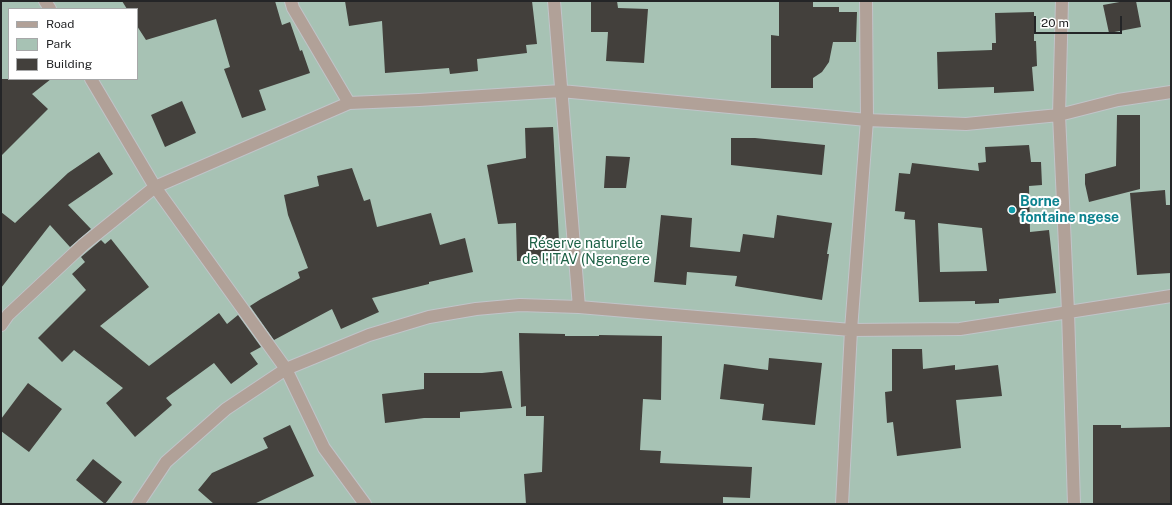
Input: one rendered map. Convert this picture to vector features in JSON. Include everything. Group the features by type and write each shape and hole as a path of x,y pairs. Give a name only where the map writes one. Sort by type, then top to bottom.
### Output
{"street":[{"path":"291,1 293,8 348,103"},
{"path":"554,1 578,306"},
{"path":"842,504 851,330 866,120 866,1"},
{"path":"1062,1 1059,114 1068,312 1074,504"},
{"path":"92,80 155,187 286,369 324,448 365,504"},
{"path":"3,316 83,245 155,187 348,103 561,91 866,120 966,124 1059,114 1118,100 1171,92"},
{"path":"138,504 166,462 226,409 286,369 369,335 429,317 476,309 520,305 578,306 851,330 960,329 1171,296"}],"green space":[{"name":"Réserve naturelle de l'ITAV (Ngengere","path":"1,1 1171,1 1171,504 1,504"}],"building":[{"path":"122,1 275,1 282,25 290,22 300,51 302,50 310,73 259,90 266,110 242,118 224,69 230,67 216,19 146,40 138,28 138,8 126,8"},
{"path":"345,1 532,1 537,44 526,45 527,53 477,59 478,71 450,74 449,68 385,73 382,21 349,26"},
{"path":"591,1 617,1 618,8 648,9 644,63 606,61 608,32 591,32"},
{"path":"779,1 813,1 813,7 839,7 839,12 857,12 856,42 833,42 829,62 822,72 813,78 813,88 771,88 771,35 779,36"},
{"path":"1125,1 1136,1 1141,27 1109,33 1103,5"},
{"path":"1034,12 1034,41 1036,41 1037,66 1032,67 1034,91 994,93 994,87 938,89 937,52 992,50 992,43 996,43 995,13"},
{"path":"1,79 50,80 32,94 48,109 1,156"},
{"path":"182,101 196,133 165,147 151,115"},
{"path":"1117,115 1140,115 1140,189 1089,202 1085,184 1085,174 1116,166"},
{"path":"553,127 560,260 517,261 516,223 498,224 487,165 526,158 525,128"},
{"path":"731,138 755,138 825,145 822,175 731,165"},
{"path":"1029,145 1031,162 1041,162 1042,185 1029,186 1030,232 1049,230 1056,293 999,299 999,303 975,304 975,301 919,302 915,220 904,219 905,212 895,211 899,173 910,174 912,163 979,171 978,163 986,162 985,147","holes":["938,223 982,228 987,271 940,272"]},
{"path":"99,152 113,174 68,205 91,229 70,247 50,225 1,288 1,212 15,223 68,173"},
{"path":"606,156 630,157 626,188 604,188"},
{"path":"352,168 364,201 370,199 377,227 431,213 440,245 465,238 473,272 429,282 429,284 372,298 379,312 341,329 332,309 274,340 250,306 300,278 298,272 308,268 288,215 284,195 319,186 317,176"},
{"path":"1165,190 1166,205 1171,205 1171,273 1137,275 1130,193"},
{"path":"661,215 692,218 690,247 740,252 743,234 774,238 777,215 832,223 822,300 735,286 737,276 687,272 686,285 654,282"},
{"path":"111,239 149,287 100,326 149,366 219,313 227,324 238,315 261,347 250,353 258,364 231,384 214,363 166,398 172,405 135,437 106,403 123,388 74,350 62,362 38,338 86,290 72,274 85,262 81,257 101,240 105,244"},
{"path":"519,333 565,334 565,336 662,336 661,400 643,399 640,450 661,451 660,463 752,467 750,498 723,497 723,504 526,504 524,474 542,472 544,416 526,416 526,406 521,407"},
{"path":"892,349 922,349 923,369 955,365 955,370 998,365 1002,396 956,400 961,448 897,456 893,422 887,423 885,392 892,391"},
{"path":"769,358 822,363 815,425 762,420 764,404 720,399 724,364 768,370"},
{"path":"502,371 512,408 460,412 460,418 424,418 385,423 382,394 424,389 424,373 482,373"},
{"path":"28,383 62,409 29,452 1,431 1,419"},
{"path":"290,425 314,476 254,504 214,504 198,490 212,473 268,448 263,438"},
{"path":"1093,425 1121,425 1121,428 1171,427 1171,504 1093,504"},
{"path":"93,459 122,482 105,504 76,480"}],"place":[{"name":"Borne fontaine ngese","path":"1012,210"}]}
